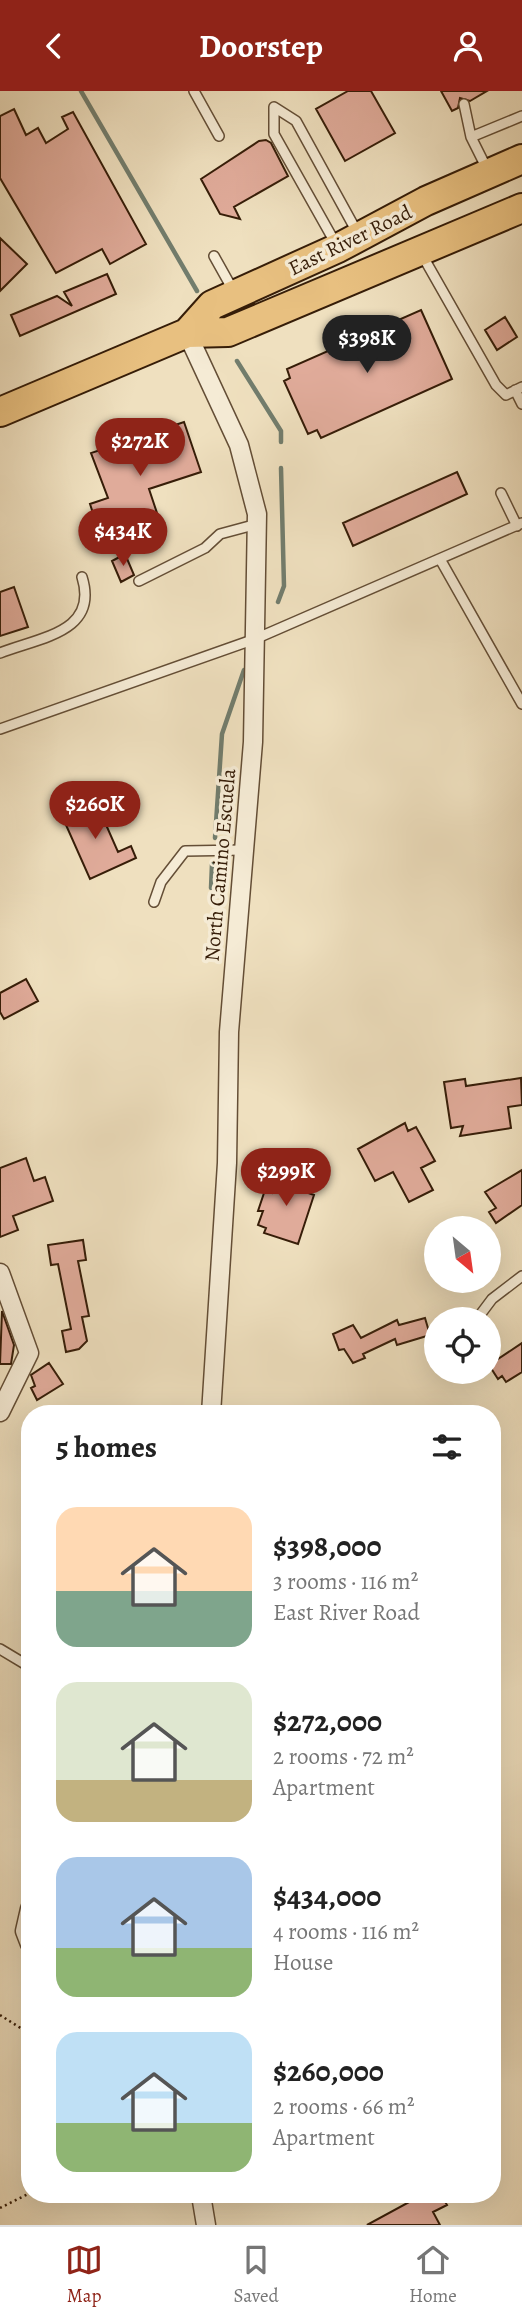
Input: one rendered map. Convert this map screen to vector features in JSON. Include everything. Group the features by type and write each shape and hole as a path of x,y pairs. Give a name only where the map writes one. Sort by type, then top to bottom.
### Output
{"main road":[{"name":"East River Road","path":"187,333 212,305 522,159"},
{"name":"East River Road","path":"0,412 187,333 228,332 522,208"}],"street":[{"name":"North Camino Escuela","path":"187,333 239,445 257,524 253,742 229,1032 227,1163 212,1405"},
{"path":"0,1273 29,1353 0,1412"},
{"path":"202,2203 206,2225"}],"lane":[{"path":"194,91 219,136"},
{"path":"464,104 471,137 488,173"},
{"path":"274,107 296,121 349,242 274,134 274,107"},
{"path":"471,137 522,116"},
{"path":"421,251 496,385 506,395 519,388 522,404"},
{"path":"214,256 236,294"},
{"path":"0,729 255,639 520,524 501,493"},
{"path":"139,581 205,548 220,534 257,524"},
{"path":"440,559 522,704"},
{"path":"0,653 74,624 85,611 87,594 82,577"},
{"path":"154,902 161,882 185,851 244,850"},
{"path":"486,1307 492,1299 522,1276"},
{"path":"0,1649 21,1662"}],"path":[{"path":"0,2015 21,2028"},
{"path":"0,2207 21,2197"}],"building":[{"path":"348,91 371,91 395,133 345,161 316,109"},
{"path":"441,91 487,91 470,101 460,98 458,108 452,111"},
{"path":"14,109 26,135 38,128 46,143 68,129 62,117 73,112 146,244 110,264 102,249 56,273 0,178 0,116"},
{"path":"266,140 271,143 288,176 234,207 240,219 220,214 201,179 259,141"},
{"path":"0,238 27,264 0,291"},
{"path":"107,274 116,294 20,336 11,315 57,296 72,306 64,292"},
{"path":"421,310 452,379 321,438 317,430 308,434 284,381 290,378 287,369"},
{"path":"505,317 517,337 497,350 485,330"},
{"path":"184,422 201,472 149,489 160,522 102,541 90,504 108,498 91,453"},
{"path":"457,472 467,494 353,546 343,523"},
{"path":"125,554 134,575 121,582 112,561"},
{"path":"14,587 28,627 0,636 0,592"},
{"path":"96,802 118,852 131,846 136,858 90,879 62,816"},
{"path":"26,979 38,1001 4,1019 0,1012 0,993"},
{"path":"521,1078 522,1105 508,1107 511,1128 460,1136 463,1126 451,1128 444,1082 465,1079 466,1086"},
{"path":"405,1123 408,1131 416,1127 435,1161 421,1168 433,1190 409,1202 393,1172 375,1181 358,1149"},
{"path":"26,1158 34,1181 45,1177 53,1201 13,1216 18,1230 0,1237 0,1168"},
{"path":"522,1170 522,1205 501,1220 501,1216 492,1216 489,1212 496,1208 485,1192"},
{"path":"279,1172 312,1183 308,1193 314,1195 298,1244 264,1233 266,1228 258,1225 263,1211 258,1211 265,1190 272,1193"},
{"path":"83,1240 86,1260 78,1261 89,1316 82,1317 87,1341 79,1349 66,1352 62,1331 71,1329 58,1264 51,1265 48,1245"},
{"path":"2,1311 14,1345 11,1364 0,1364"},
{"path":"424,1318 424,1337 397,1345 395,1339 363,1354 365,1358 353,1363 344,1349 339,1350 333,1334 353,1325 361,1338 397,1320 399,1325"},
{"path":"522,1343 522,1372 506,1382 501,1377 501,1357"},
{"path":"49,1363 63,1384 37,1400 31,1388 35,1386 31,1375"},
{"path":"407,2203 447,2205 433,2212 440,2225 367,2225"}],"waterway":[{"path":"81,91 197,291"},
{"path":"237,361 281,431 281,442"},
{"path":"278,602 284,586 281,468"},
{"path":"215,838 222,734 244,670"},
{"path":"211,888 212,864"}]}
